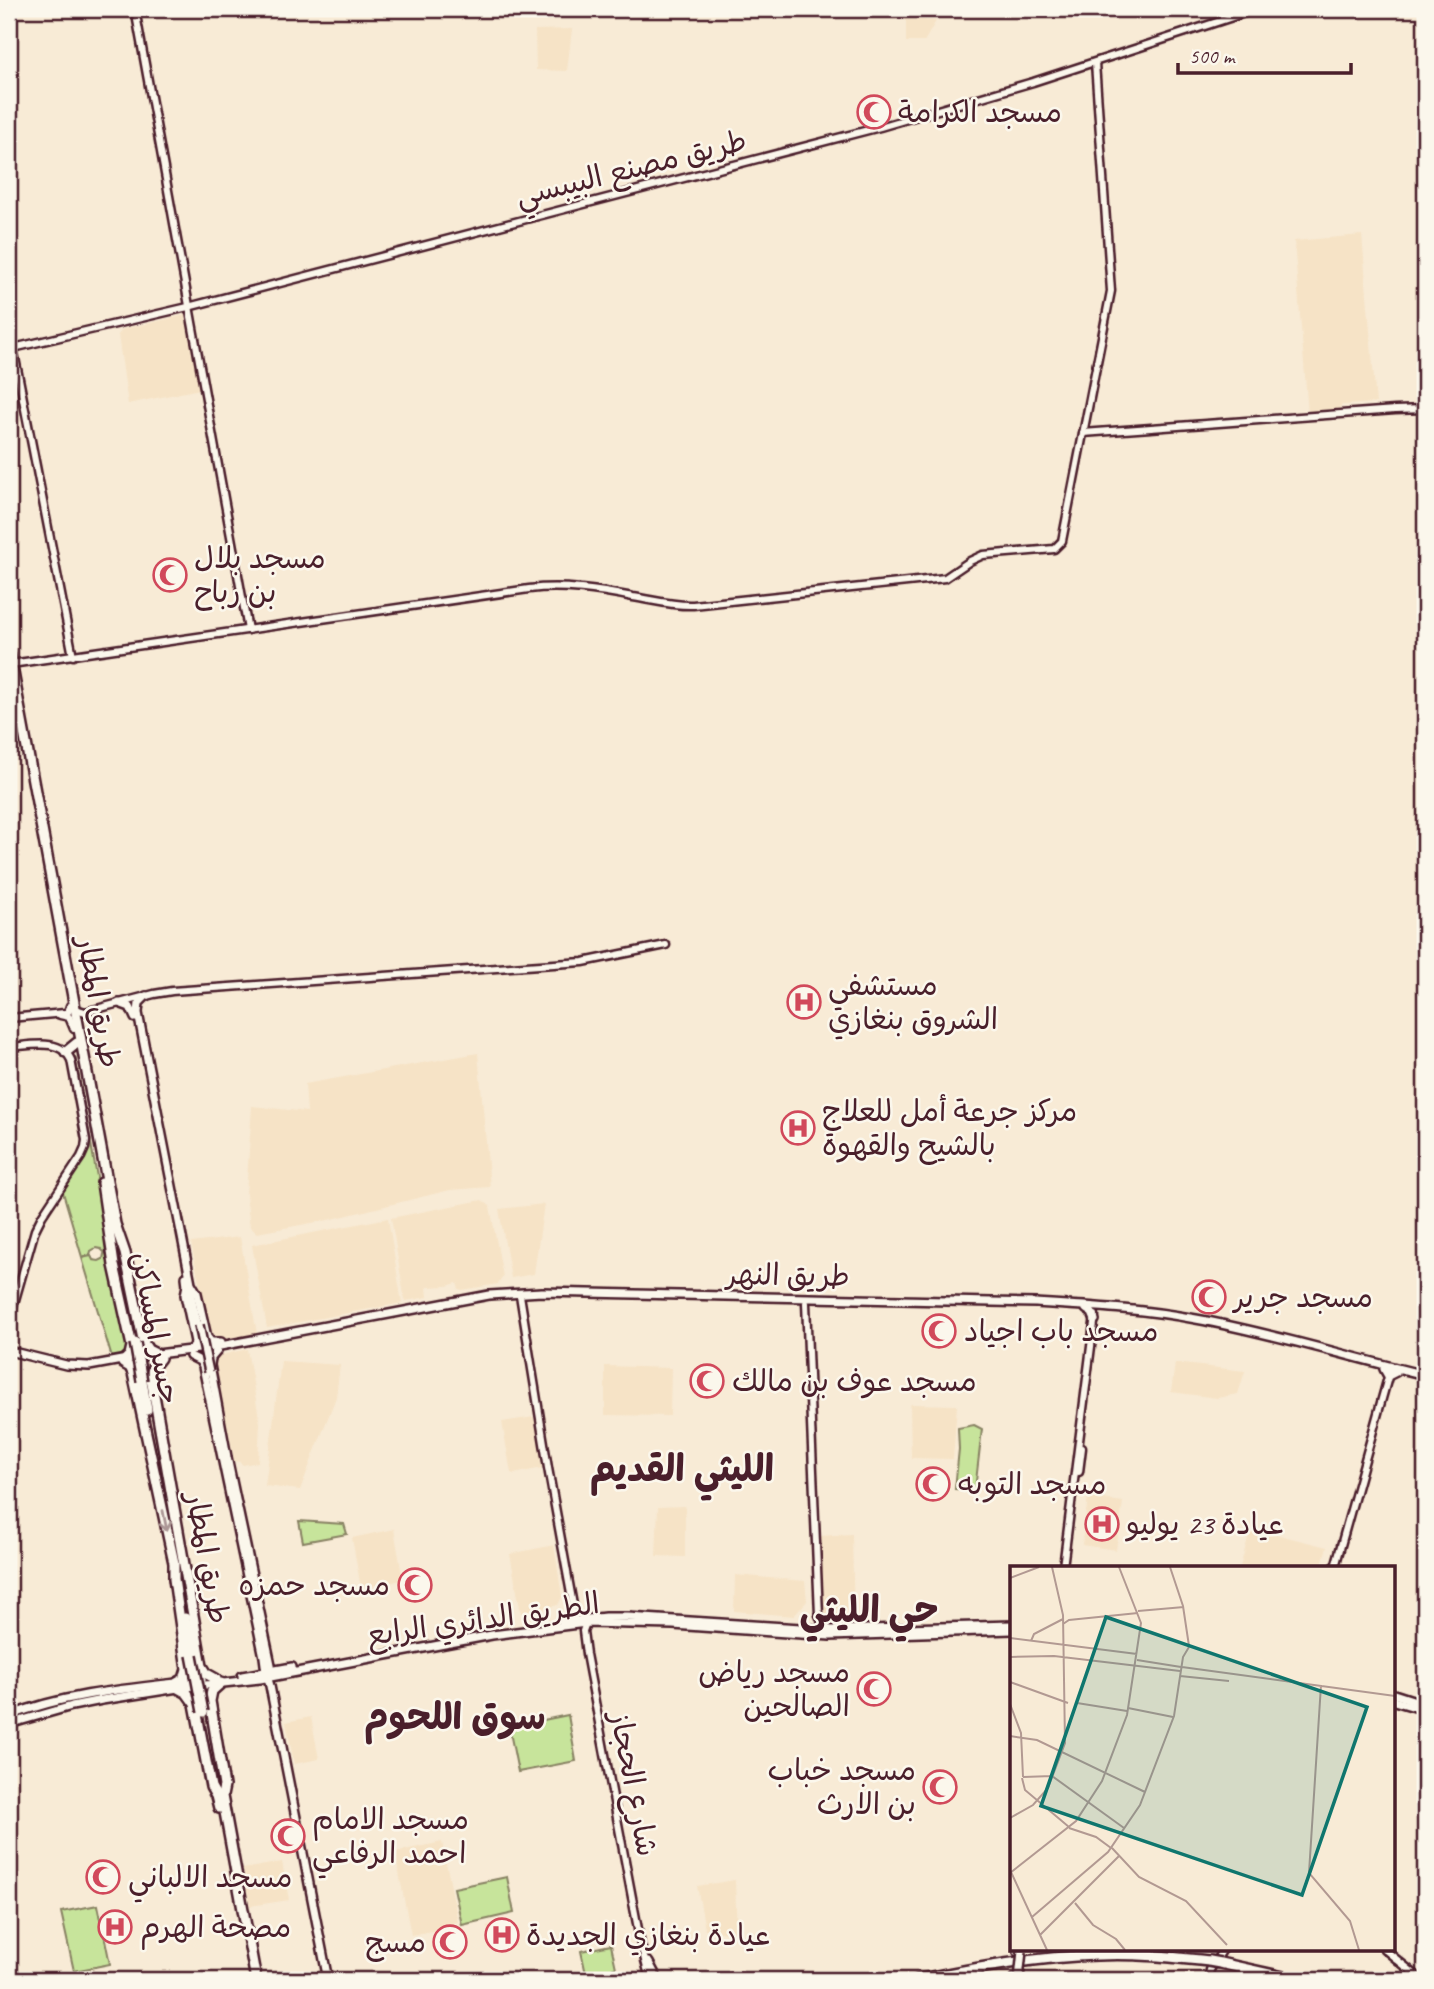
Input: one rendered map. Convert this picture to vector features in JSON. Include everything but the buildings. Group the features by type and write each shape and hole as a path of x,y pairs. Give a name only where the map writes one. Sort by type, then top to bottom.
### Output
{"highway":[{"name":"طريق المطار","path":"9,651 77,1009 73,1050 102,1177 114,1265 131,1343 132,1353 125,1361 135,1379 174,1569 186,1662 186,1674 178,1686"},
{"name":"طريق المطار","path":"9,675 77,1009"},
{"name":"طريق المطار","path":"76,1026 115,1224 125,1253 144,1341"},
{"name":"جسر المساكن","path":"102,1177 137,1355 160,1482 159,1489"},
{"name":"جسر المساكن","path":"115,1224 162,1471 171,1489"},
{"path":"131,1343 139,1345 144,1341 154,1357 151,1378 144,1376 135,1379"},
{"name":"طريق المطار","path":"151,1378 201,1661 205,1672 219,1681"},
{"path":"184,1564 180,1572 253,1980"},
{"path":"174,1569 219,1793"},
{"path":"186,1662 194,1665 201,1661"},
{"path":"219,1681 209,1699 224,1786 219,1793"},
{"path":"178,1686 190,1695 196,1708 211,1787 219,1793"},
{"path":"196,1708 204,1703 210,1706"},
{"path":"1066,1957 1082,1951"},
{"path":"1139,1951 1156,1956"},
{"path":"917,1980 1000,1965 1106,1954 1156,1956 1208,1964"},
{"path":"942,1980 1038,1964 1096,1959 1219,1965 1297,1980"},
{"path":"648,1963 653,1980"},
{"path":"1219,1965 1279,1980"}],"main road":[{"path":"146,996 139,1003 138,1013 190,1292 219,1430"},
{"path":"119,1003 130,1007 134,1014 155,1110"},
{"path":"190,1287 197,1293 208,1338 211,1342 228,1345"},
{"path":"190,1287 185,1295 195,1342 190,1353 203,1365 219,1430 329,1980"},
{"name":"طريق النهر","path":"190,1353 510,1292 1098,1310 1209,1325 1389,1372 1425,1377"},
{"name":"طريق النهر","path":"9,1353 80,1366 217,1351 520,1295 1036,1303 1166,1314 1219,1324 1425,1377"},
{"path":"1086,1309 1096,1320 1108,1311"},
{"path":"217,1351 211,1358 210,1365 219,1430"},
{"name":"الطريق الدائري الرابع","path":"9,1723 100,1693 270,1678 492,1635 575,1625 618,1616 832,1630 1010,1625"},
{"name":"الطريق الدائري الرابع","path":"270,1678 477,1633 567,1621 830,1636 1010,1630"},
{"path":"1399,1700 1425,1704"},
{"path":"1399,1700 1425,1710"},
{"name":"الطريق الدائري الرابع","path":"12,1715 66,1703"},
{"path":"9,1723 34,1712 32,1710 12,1715"},
{"path":"1017,1979 1020,1951"}],"street":[{"path":"135,9 248,630"},
{"name":"طريق مصنع البيبسي","path":"11,349 188,307 873,129 1095,63 1257,9"},
{"path":"12,664 542,587 580,588 684,605 730,602 948,577 983,555 1049,551 1061,544 1111,291 1095,63"},
{"path":"9,327 11,349 73,656"},
{"path":"1083,433 1425,409"},
{"path":"9,1018 58,1014 183,990 583,962 666,945"},
{"path":"76,1026 77,1009"},
{"path":"58,1014 69,1017 76,1026"},
{"path":"9,1047 52,1045 73,1050 86,1140 81,1157 35,1230 9,1321"},
{"path":"520,1295 573,1605 567,1621"},
{"path":"806,1303 819,1615 823,1625 832,1630"},
{"path":"1065,1566 1098,1310"},
{"path":"1335,1566 1389,1372"},
{"path":"573,1605 588,1621"},
{"path":"807,1629 815,1624 819,1615"},
{"name":"شارع الحجاز","path":"588,1621 583,1628 583,1637 640,1939 653,1980"},
{"name":"شارع الحجاز","path":"575,1625 583,1637"},
{"name":"شارع الحجاز","path":"640,1939 648,1963"},
{"path":"1208,1980 1210,1970 1222,1951"},
{"path":"1386,1951 1422,1980"}],"shaded area":[{"path":"906,19 936,21 924,42 906,42"},
{"path":"572,29 567,71 536,70 535,30"},
{"path":"1362,235 1376,403 1342,405 1335,413 1308,413 1294,241"},
{"path":"185,315 200,389 128,404 118,335 123,329"},
{"path":"478,1053 490,1187 450,1190 328,1220 257,1233 250,1227 246,1195 252,1106 307,1112 305,1084"},
{"path":"482,1200 490,1206 503,1277 498,1284 462,1290 457,1283 427,1287 428,1297 405,1301 391,1218"},
{"path":"544,1204 534,1274 511,1278 499,1209"},
{"path":"388,1218 402,1303 267,1328 252,1245"},
{"path":"240,1237 257,1334 214,1340 211,1339 191,1243"},
{"path":"247,1349 260,1423 258,1462 243,1465 234,1461 214,1357"},
{"path":"281,1361 340,1365 336,1397 300,1490 265,1486"},
{"path":"1175,1363 1245,1371 1238,1394 1217,1398 1171,1392"},
{"path":"605,1366 671,1368 670,1416 605,1415"},
{"path":"911,1404 957,1405 953,1459 911,1458"},
{"path":"534,1417 543,1466 511,1473 502,1422"},
{"name":"عيادة 23 يوليو","path":"1088,1497 1123,1502 1116,1550 1082,1545"},
{"path":"684,1506 685,1557 656,1556 658,1507"},
{"path":"1251,1528 1327,1547 1321,1566 1240,1566"},
{"path":"394,1529 403,1580 361,1588 352,1538"},
{"path":"852,1534 854,1621 826,1622 823,1618 820,1536"},
{"path":"554,1545 562,1597 558,1605 521,1613 510,1554"},
{"path":"735,1575 805,1581 807,1601 794,1616 734,1611"},
{"path":"311,1717 319,1759 294,1764 286,1722"},
{"path":"442,1842 458,1922 452,1923 453,1927 411,1935 395,1852"},
{"path":"282,1862 289,1900 250,1906 243,1869"},
{"path":"735,1880 737,1934 705,1929 697,1886"},
{"path":"511,1921 516,1946 493,1951 487,1926"}],"green space":[{"path":"72,1057 75,1057 129,1351 126,1355 112,1358 82,1258 91,1256 93,1260 99,1261 108,1252 96,1248 90,1255 82,1257 62,1189 85,1154"},
{"path":"974,1425 982,1429 975,1490 955,1489 958,1428"},
{"path":"299,1521 344,1524 347,1534 303,1542"},
{"path":"568,1715 576,1761 518,1772 509,1727"},
{"path":"507,1877 514,1913 462,1925 454,1888"},
{"path":"98,1905 110,1964 74,1971 61,1912"},
{"path":"611,1945 616,1968 586,1974 581,1951"}],"place":[{"name":"مسجد الكرامة","path":"874,112"},
{"name":"مسجد بلال بن رباح","path":"170,575"},
{"name":"مستشفي الشروق بنغازي","path":"804,1002"},
{"name":"مركز جرعة أمل للعلاج بالشيح والقهوة","path":"798,1128"},
{"name":"مسجد جرير","path":"1209,1297"},
{"name":"مسجد باب اجياد","path":"939,1331"},
{"name":"مسجد عوف بن مالك","path":"707,1381"},
{"name":"مسجد التوبه","path":"933,1484"},
{"name":"عيادة 23 يوليو","path":"1102,1524"},
{"name":"مسجد حمزه","path":"415,1585"},
{"name":"مسجد رياض الصالحين","path":"874,1689"},
{"name":"مسجد خباب بن الارث","path":"940,1787"},
{"name":"مسجد الامام احمد الرفاعي","path":"288,1836"},
{"name":"مسجد الالباني","path":"103,1877"},
{"name":"مصحة الهرم","path":"115,1927"},
{"name":"عيادة بنغازي الجديدة","path":"502,1935"},
{"name":"مسج","path":"450,1942"}],"district":[{"name":"الليثي القديم","path":"682,1468"},
{"name":"حي الليثي","path":"869,1609"},
{"name":"سوق اللحوم","path":"455,1716"}]}
